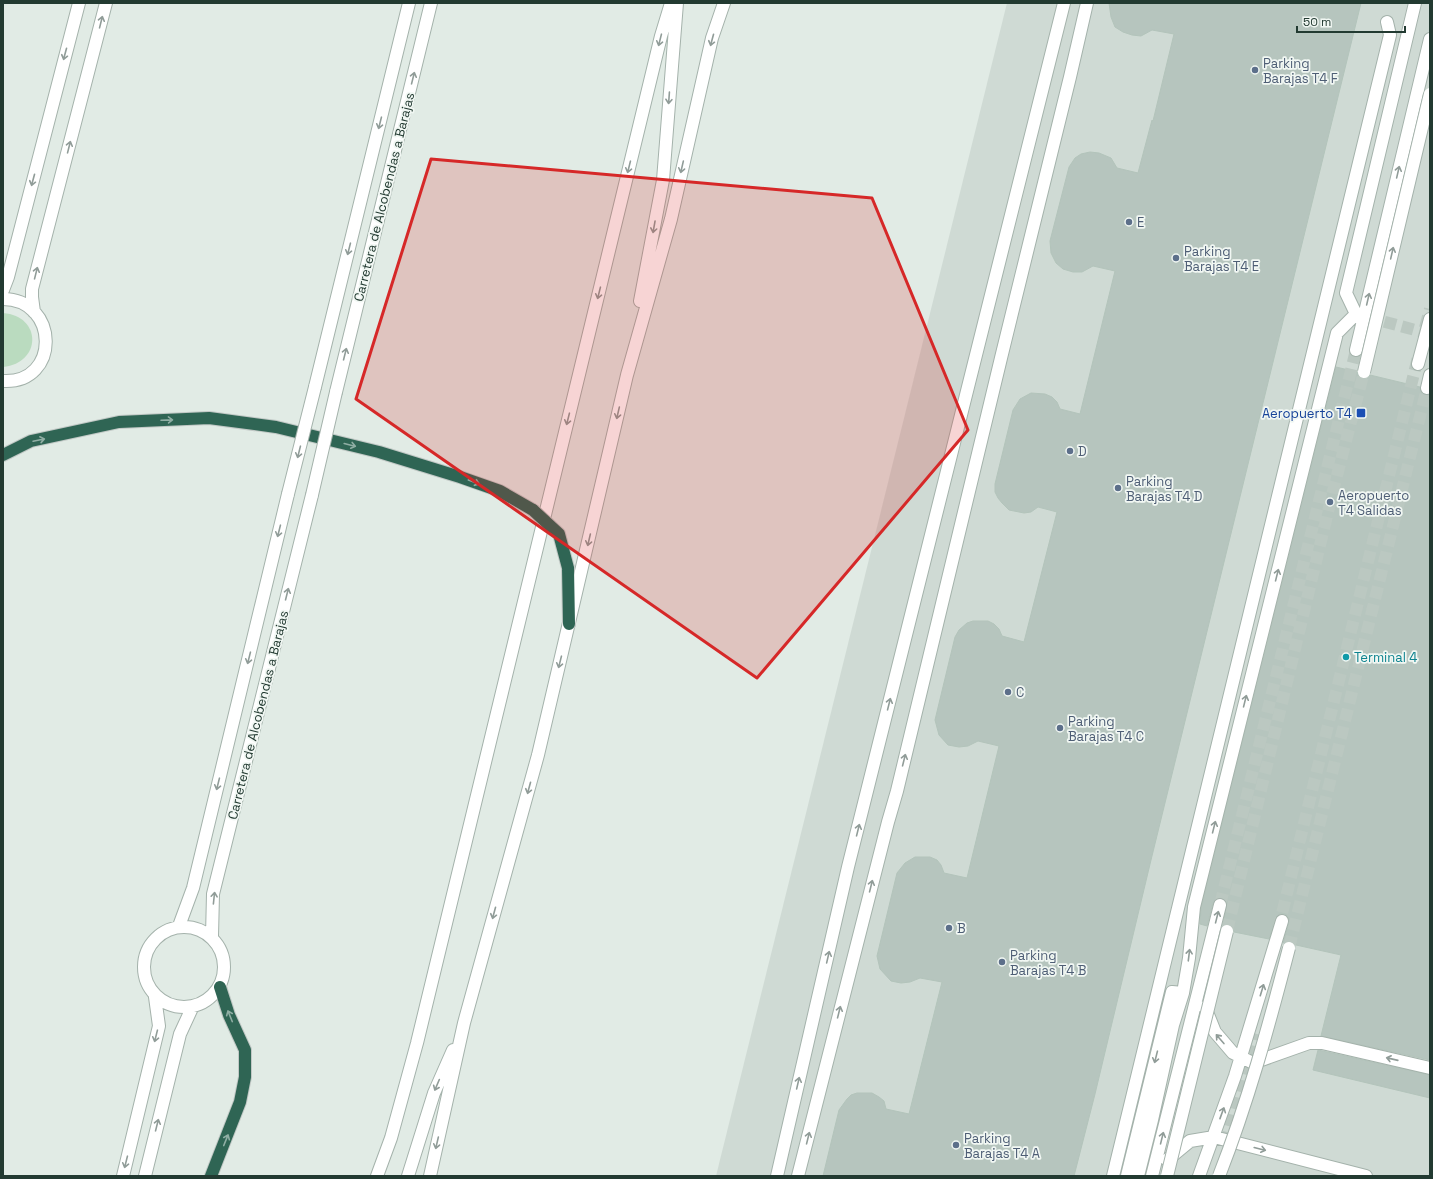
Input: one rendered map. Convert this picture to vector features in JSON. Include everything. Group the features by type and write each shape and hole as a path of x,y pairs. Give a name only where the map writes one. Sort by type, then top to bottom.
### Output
{"highway":[{"path":"3,455 31,441 119,422 209,418 276,427 379,452 500,491 533,510 559,534 568,568 569,624"},
{"path":"211,1176 240,1102 245,1077 245,1050 229,1016 220,987"}],"street":[{"path":"3,290 8,277 79,3"},
{"path":"34,312 32,289 106,3"},
{"name":"Carretera de Alcobendas a Barajas","path":"179,926 193,888 409,3"},
{"name":"Carretera de Alcobendas a Barajas","path":"212,936 213,894 312,495 431,3"},
{"path":"377,1176 391,1138 417,1043 660,36 671,3"},
{"path":"627,375 662,180 677,3"},
{"path":"430,1176 464,1023 538,755 627,375 670,219 712,38 724,3"},
{"path":"777,1176 848,867 1064,3"},
{"path":"798,1176 900,776 1066,92 1086,3"},
{"path":"1127,1176 1178,992 1189,958 1194,907 1337,333 1356,314 1346,293 1415,3"},
{"path":"1113,1176 1390,35 1387,22"},
{"path":"1356,350 1430,39"},
{"path":"1364,372 1430,94"},
{"path":"3,299 19,301 34,312 40,320 46,333 46,349 43,357 35,369 25,376 13,380 3,381"},
{"path":"1418,364 1430,319"},
{"path":"1427,388 1430,375"},
{"path":"1153,1176 1220,906"},
{"path":"1199,1176 1241,1058 1282,921"},
{"path":"122,1176 159,1026 155,997 143,977 144,954 158,935 179,926 196,928 212,936 225,961 220,987 208,1001 192,1008 173,1007 155,997"},
{"path":"1167,1176 1227,931"},
{"path":"1219,1176 1244,1106 1267,1034 1289,948"},
{"path":"1138,1176 1173,1025 1178,992"},
{"path":"1198,992 1215,1032 1232,1053 1252,1063 1309,1043 1322,1043 1430,1068"},
{"path":"145,1176 180,1034 192,1008"},
{"path":"408,1176 434,1093 464,1023"},
{"path":"1153,1176 1164,1162 1190,1141 1214,1137 1366,1176"}],"highlighted area":[{"path":"431,159 872,198 968,430 757,678 356,399"}],"shaded area":[{"path":"1007,3 1430,3 1430,1176 716,1176"}],"green space":[{"path":"3,313 16,316 25,322 30,330 32,340 30,349 25,357 16,364 3,367"}],"building":[{"path":"1109,3 1361,3 1074,1176 823,1176 839,1110 851,1095 857,1093 872,1093 884,1101 886,1109 909,1114 942,982 920,978 910,982 901,983 891,981 880,969 877,956 897,873 905,863 915,857 930,857 937,860 944,873 967,878 999,746 978,741 968,746 959,747 948,745 939,735 935,720 955,637 959,630 967,623 973,621 988,621 999,629 1002,636 1024,642 1057,512 1038,507 1031,512 1024,513 1009,510 998,498 995,492 995,484 1013,410 1020,399 1031,393 1045,394 1052,397 1057,402 1060,409 1080,414 1115,271 1093,266 1082,272 1073,272 1063,269 1056,263 1051,253 1050,241 1069,167 1075,158 1081,154 1090,152 1099,153 1111,158 1117,168 1138,173 1152,120 1153,121 1174,34 1152,30 1141,36 1123,32 1115,27 1111,17"},
{"name":"Terminal 4","path":"1336,367 1357,372 1359,377 1362,379 1367,379 1370,375 1420,387 1422,394 1430,395 1430,1060 1321,1036 1341,955 1296,945 1291,941 1283,943 1289,923 1289,919 1285,914 1280,914 1277,916 1269,939 1234,932 1232,925 1223,925 1227,903 1225,899 1218,898 1213,903 1207,926 1200,924 1201,908"},
{"path":"1318,1050 1430,1075 1430,1098 1313,1070"}],"tunnel":[{"path":"1425,328 1430,309"},
{"path":"1367,317 1430,334"},
{"path":"1220,905 1356,350"},
{"path":"1278,930 1419,353"},
{"path":"1227,931 1334,487 1364,372"},
{"path":"1289,948 1427,388"},
{"path":"1226,1144 1253,1033"}],"place":[{"name":"Parking Barajas T4 F","path":"1255,70"},
{"name":"E","path":"1129,222"},
{"name":"Parking Barajas T4 E","path":"1176,258"},
{"name":"Aeropuerto T4","path":"1361,413"},
{"name":"D","path":"1070,451"},
{"name":"Parking Barajas T4 D","path":"1118,488"},
{"name":"Aeropuerto T4 Salidas","path":"1330,502"},
{"name":"Terminal 4","path":"1346,657"},
{"name":"C","path":"1008,692"},
{"name":"Parking Barajas T4 C","path":"1060,728"},
{"name":"B","path":"949,928"},
{"name":"Parking Barajas T4 B","path":"1002,962"},
{"name":"Parking Barajas T4 A","path":"956,1145"}]}
